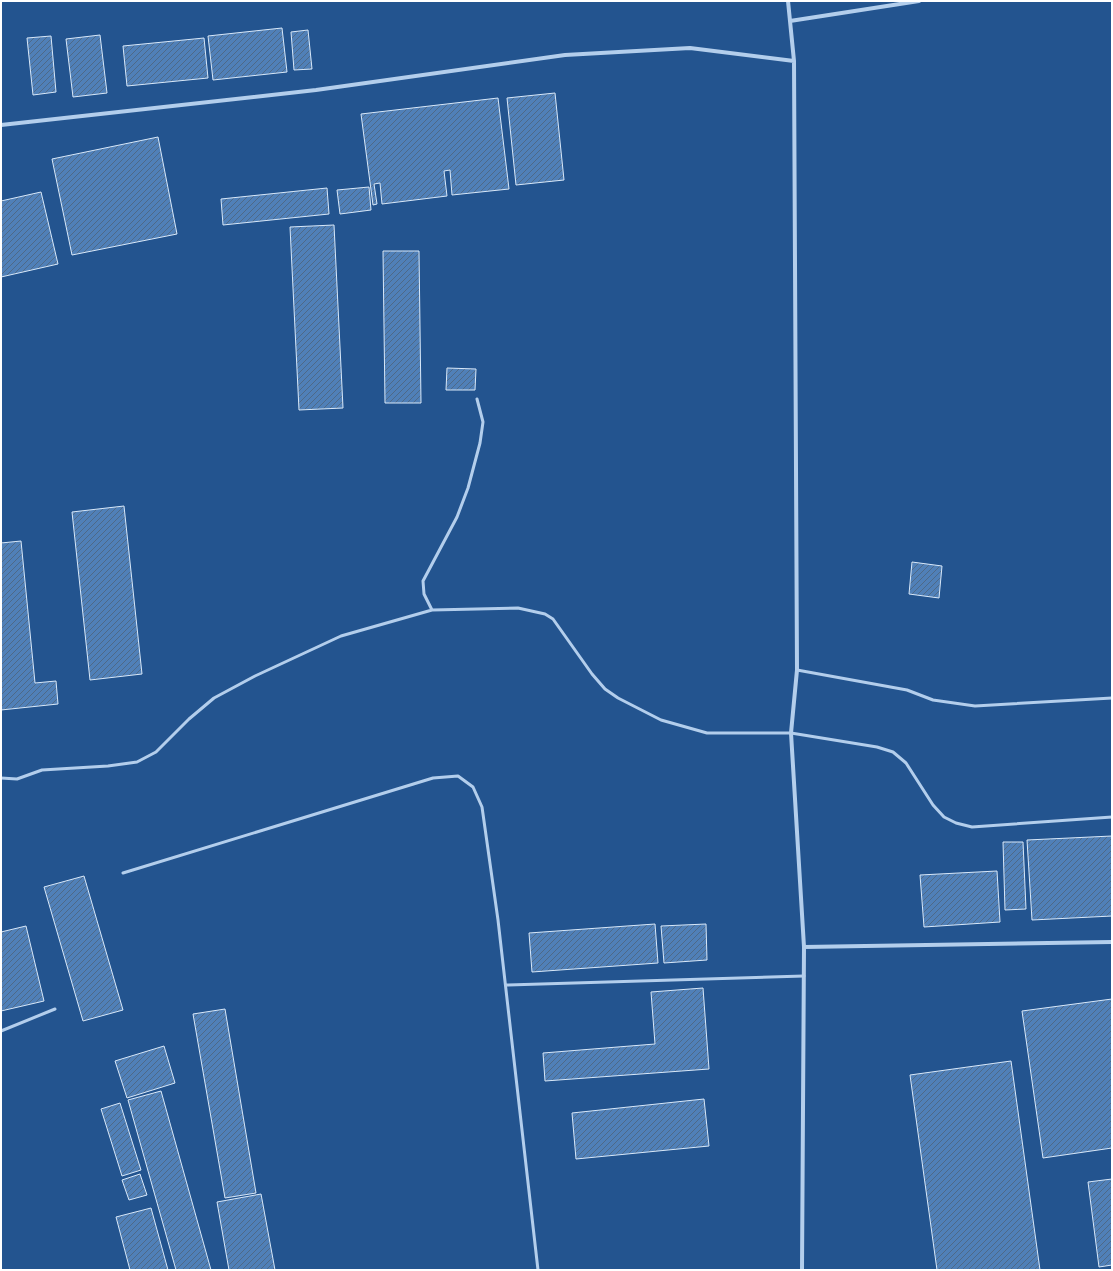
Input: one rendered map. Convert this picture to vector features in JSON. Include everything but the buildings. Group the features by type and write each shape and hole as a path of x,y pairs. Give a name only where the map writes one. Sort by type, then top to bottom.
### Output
{"street":[{"path":"788,1 794,61 797,670 791,734 804,947 802,1270"},
{"path":"790,21 919,1"},
{"path":"1,125 316,90 565,55 690,48 794,61"},
{"path":"804,947 1112,942"}],"lane":[{"path":"432,610 424,594 423,581 457,517 468,488 480,443 483,422 477,399"},
{"path":"1,778 17,779 42,770 108,766 137,762 156,752 189,719 214,698 255,676 341,636 432,610 518,608 544,614 553,619 592,674 605,689 618,698 661,720 707,733 791,734 877,747 893,752 906,763 933,805 944,817 956,823 972,827 1112,817"},
{"path":"797,670 907,690 933,700 952,704 975,706 1112,698"},
{"path":"123,872 432,778 458,776 473,787 482,807 506,985 538,1270"},
{"path":"506,985 804,976"},
{"path":"1,1031 55,1009"}]}
